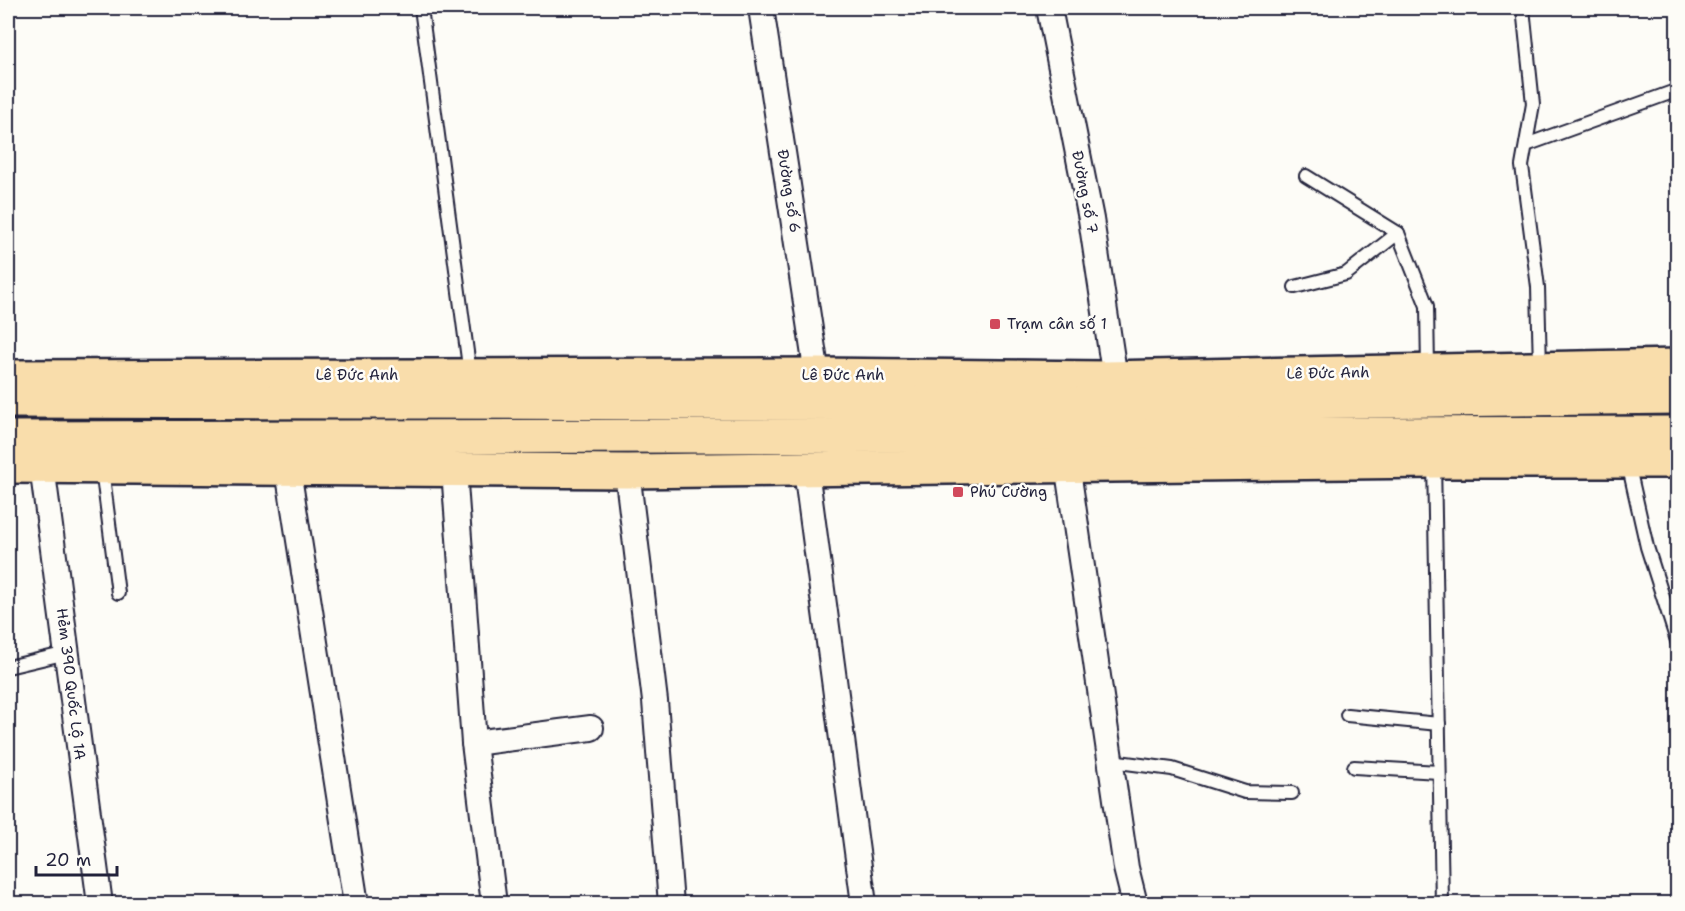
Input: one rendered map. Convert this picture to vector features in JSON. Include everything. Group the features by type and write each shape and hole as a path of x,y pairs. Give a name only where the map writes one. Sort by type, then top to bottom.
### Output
{"highway":[{"name":"Lê Đức Anh","path":"8,376 817,375 1117,391 1428,371 1677,366"},
{"name":"Lê Đức Anh","path":"8,401 1117,391 1677,397"},
{"path":"8,466 29,447 288,470 806,470 1065,451 1434,461 1628,447 1677,433"},
{"path":"101,452 1065,451 1628,447 1677,461"}],"street":[{"name":"Đường số 6","path":"761,8 817,375"},
{"name":"Đường số 7","path":"1049,8 1091,219 1117,391"},
{"name":"Hẻm 390 Quốc Lộ 1A","path":"29,447 67,652 100,903"},
{"path":"1065,451 1126,868 1135,903"},
{"path":"288,470 356,903"},
{"path":"454,470 474,742 494,903"},
{"path":"806,470 864,903"},
{"path":"627,471 655,701 671,903"},
{"path":"474,742 591,728"}],"lane":[{"path":"421,8 470,375"},
{"path":"1523,8 1533,104 1522,166 1538,287 1540,370"},
{"path":"1526,145 1677,90"},
{"path":"1306,176 1398,232 1427,306 1428,371"},
{"path":"1295,287 1346,274 1398,232"},
{"path":"1628,447 1647,547 1677,644"},
{"path":"101,452 118,593"},
{"path":"1434,461 1442,903"},
{"path":"8,667 67,652"},
{"path":"1347,715 1438,724"},
{"path":"1111,761 1173,769 1245,792 1292,793"},
{"path":"1354,767 1439,772"}],"place":[{"name":"Trạm cân số 1","path":"995,324"},
{"name":"Phú Cường","path":"958,492"}]}
